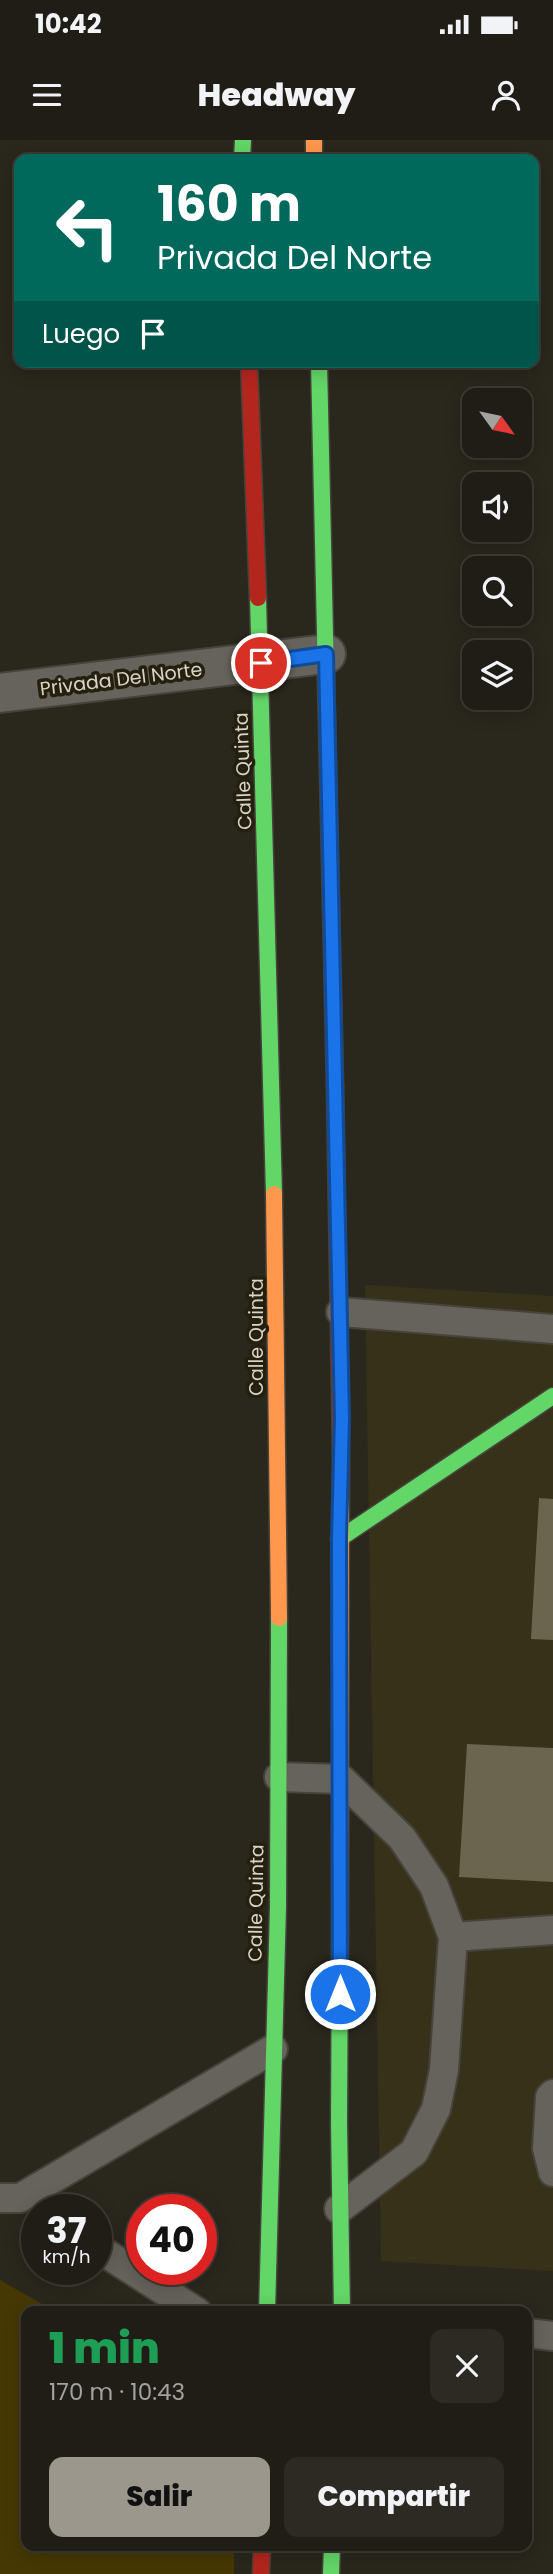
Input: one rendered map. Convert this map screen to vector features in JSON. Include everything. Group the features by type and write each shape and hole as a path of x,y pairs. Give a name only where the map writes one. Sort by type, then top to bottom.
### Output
{"street":[{"name":"Calle Quinta","path":"249,368 261,663 277,1267 279,1777 267,2306"},
{"path":"319,368 341,1312 339,2209 342,2306"},
{"name":"Privada Del Norte","path":"0,693 326,654"},
{"path":"339,1538 553,1396"},
{"path":"261,2574 262,2551"},
{"path":"331,2574 332,2551"}],"lane":[{"path":"341,1312 553,1329"},
{"path":"279,1777 341,1779 402,1838 434,1886 453,1937 444,2070 436,2109 414,2151 339,2209"},
{"path":"453,1937 553,1930"},
{"path":"20,2202 273,2049"},
{"path":"553,2094 550,2097 547,2148 553,2172"},
{"path":"112,2257 189,2306"},
{"path":"532,2334 553,2336"}],"shaded area":[{"path":"365,1285 553,1296 553,2271 381,2261"},
{"path":"0,2280 46,2306 21,2306 21,2551 234,2551 234,2574 0,2574"}],"building":[{"path":"539,1498 553,1499 553,1640 531,1639"},
{"path":"467,1744 553,1748 553,1882 459,1877"}],"traffic: fast":[{"path":"242,154 243,140"},
{"path":"319,368 335,1086"},
{"path":"258,598 274,1194"},
{"path":"339,1539 553,1396"},
{"path":"267,2306 278,1907 279,1618"},
{"path":"340,1934 342,2306"},
{"path":"331,2574 332,2551"}],"traffic: slow":[{"path":"314,140 314,154"},
{"path":"274,1194 279,1618"},
{"path":"340,1934 341,1453"}],"traffic: jam":[{"path":"249,368 258,598"},
{"path":"335,1086 341,1453"},
{"path":"261,2574 262,2551"}],"route":[{"path":"261,663 326,654 342,1418 339,1538 340,1994"}]}
